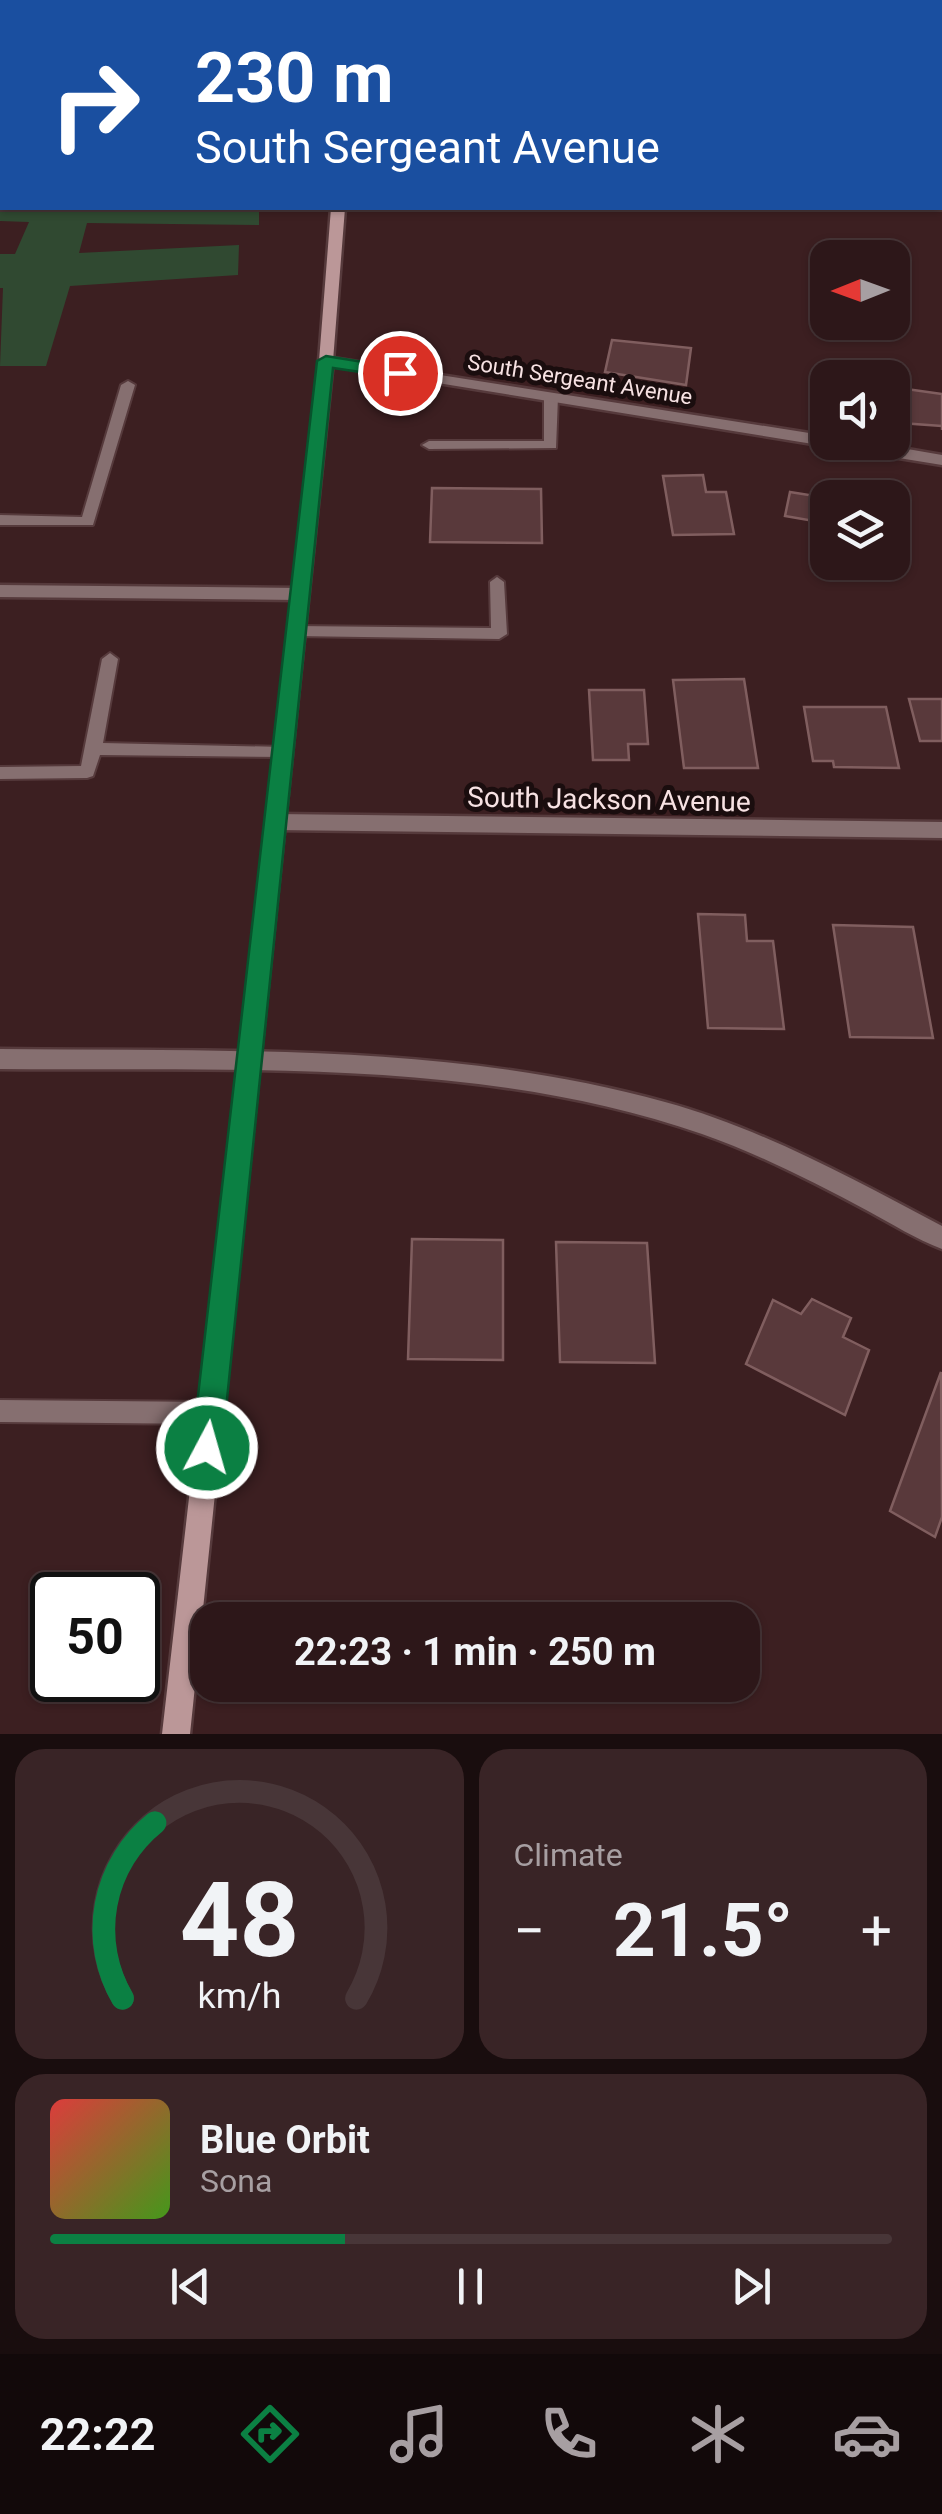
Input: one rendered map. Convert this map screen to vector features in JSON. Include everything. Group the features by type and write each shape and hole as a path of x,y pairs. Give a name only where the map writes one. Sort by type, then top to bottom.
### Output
{"main road":[{"path":"176,1734 326,361 338,210"}],"street":[{"name":"South Sergeant Avenue","path":"326,361 810,438"},
{"path":"910,455 942,460"},
{"path":"0,591 300,594"},
{"name":"South Jackson Avenue","path":"276,822 942,830"},
{"path":"0,1059 249,1063 476,1075 650,1108 780,1156 942,1238"}],"lane":[{"path":"0,520 88,522 128,384"},
{"path":"428,445 551,445 550,397"},
{"path":"296,631 499,634 497,582"},
{"path":"0,772 87,772 110,659"},
{"path":"94,749 283,753"},
{"path":"0,1411 210,1413"}],"green space":[{"path":"0,210 259,210 259,225 87,223 79,253 239,245 238,275 70,286 46,366 0,366 0,254 15,254 29,222 0,221"}],"building":[{"path":"612,340 691,348 686,385 605,372"},
{"path":"910,390 942,394 942,426 910,424"},
{"path":"703,475 706,492 726,492 734,534 673,535 663,476"},
{"path":"432,488 541,489 542,543 430,542"},
{"path":"790,492 810,495 810,520 785,516"},
{"path":"744,679 758,768 684,768 673,680"},
{"path":"589,690 644,690 648,744 628,744 629,760 593,760"},
{"path":"909,699 942,699 942,741 920,741"},
{"path":"804,707 886,707 899,768 834,767 833,761 813,761"},
{"path":"698,914 745,915 747,941 773,941 784,1029 708,1028"},
{"path":"833,925 913,927 933,1038 850,1037"},
{"path":"412,1239 503,1240 503,1360 408,1359"},
{"path":"556,1242 647,1243 655,1363 560,1362"},
{"path":"812,1299 851,1318 843,1337 869,1350 845,1415 746,1364 773,1300 801,1314"},
{"path":"941,1372 942,1517 935,1537 890,1511"}],"route":[{"path":"207,1448 326,361 400,373"}]}
